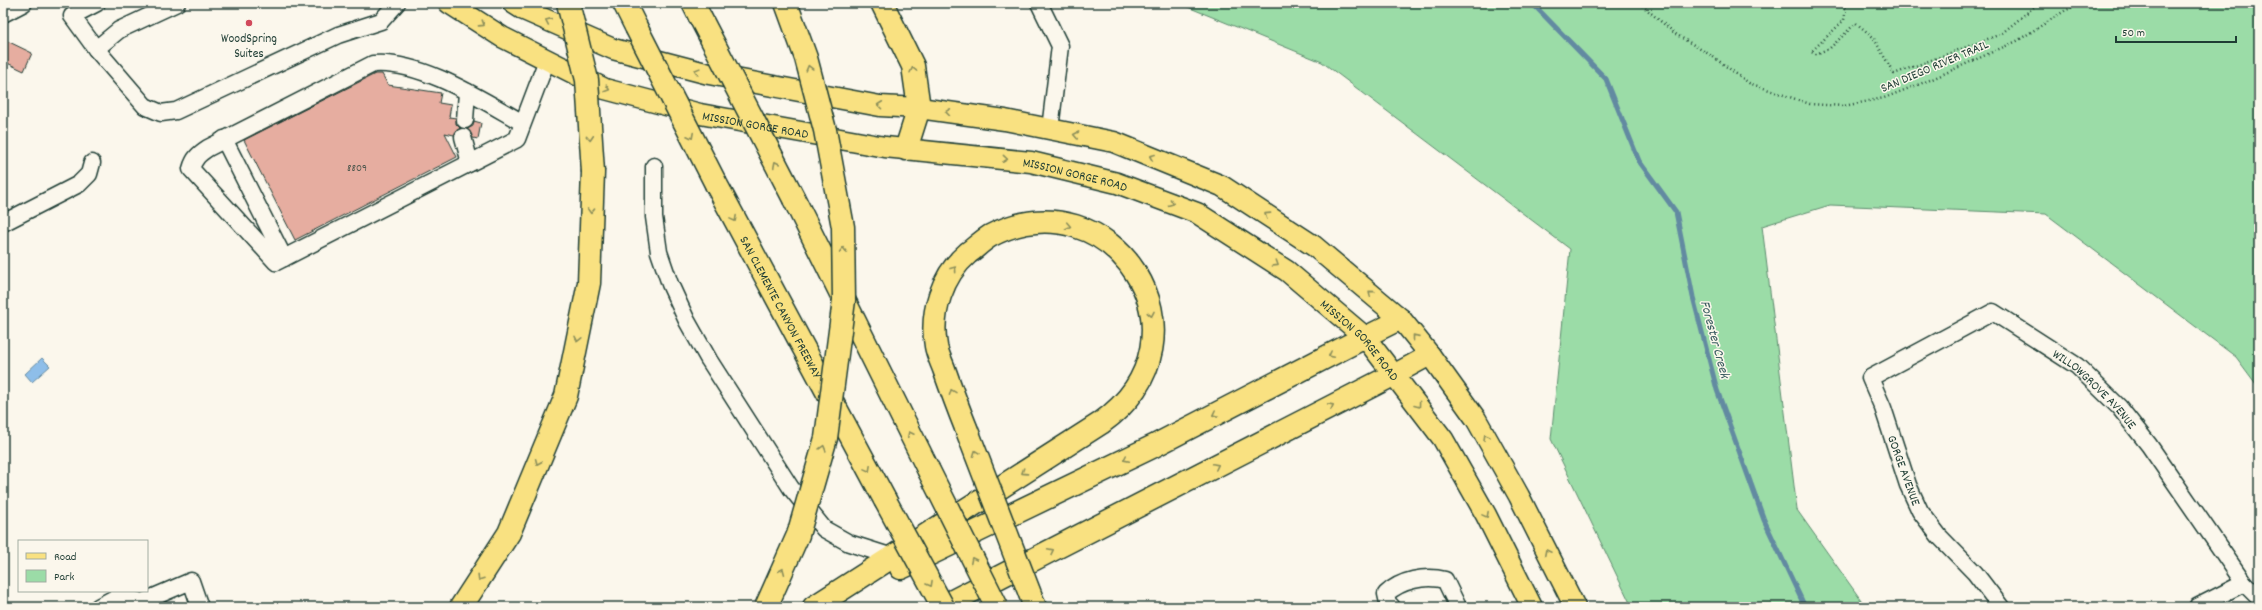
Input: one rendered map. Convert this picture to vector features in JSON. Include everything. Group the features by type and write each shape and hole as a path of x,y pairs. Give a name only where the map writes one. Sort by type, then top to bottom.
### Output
{"highway":[{"path":"461,607 508,533 566,396 589,283 593,172 587,80 568,3"},
{"name":"SAN CLEMENTE CANYON FREEWAY","path":"624,3 716,184 942,607"},
{"path":"766,607 798,535 826,438 844,300 843,227 825,130 806,58 786,3"},
{"path":"882,3 912,66 919,108 906,149"},
{"path":"697,10 794,199 997,607"},
{"path":"814,607 893,557 1101,423 1119,410 1132,394 1146,369 1153,343 1152,317 1144,287 1128,261 1104,239 1083,229 1052,222 1018,225 989,237 962,258 945,283 934,315 936,347 966,428 1035,607"},
{"path":"820,607 1154,446 1365,337"},
{"path":"942,607 1395,374"}],"main road":[{"name":"MISSION GORGE ROAD","path":"450,3 502,37 605,89 700,114 885,147 1031,162 1116,183 1197,213 1287,271 1365,337 1395,374 1443,439 1486,515 1532,607"},
{"path":"513,3 524,10 613,49 687,68 880,106 919,108 1005,120 1114,142 1222,186 1314,246 1401,319 1430,355 1476,419 1519,496 1575,607"},
{"path":"1365,337 1401,319"},
{"path":"1395,374 1430,355"}],"street":[{"path":"3,14 24,3"},
{"path":"97,3 72,16 96,49 146,106 161,113 176,110 338,35 381,21 397,3"},
{"path":"96,49 119,30 177,3"},
{"path":"1039,3 1060,46 1050,130"},
{"path":"523,123 440,77 391,64 373,64 224,139 198,155 193,161 191,169 276,262 517,139 547,60"},
{"path":"465,120 467,92"},
{"path":"464,137 470,163"},
{"path":"224,139 284,258"},
{"path":"3,223 79,184 89,174 92,163"},
{"path":"654,166 654,217 659,252 670,284 687,321 709,360 791,488 824,529 849,543 893,557"},
{"name":"WILLOWGROVE AVENUE","path":"1870,378 1994,312 2077,366 2119,407 2149,444 2244,583 2259,598"},
{"name":"GORGE AVENUE","path":"1870,378 1883,408 1908,485 1920,511 1938,536 1975,573 2001,607"},
{"path":"1392,607 1386,597 1386,594 1392,588 1414,580 1435,578 1445,580 1458,607"},
{"path":"98,607 120,595 142,602 191,581 200,607"},
{"path":"2197,607 2244,583"}],"path":[{"name":"SAN DIEGO RIVER TRAIL","path":"1639,3 1677,35 1712,56 1749,83 1810,104 1844,106 1884,98 1930,80 2017,41 2066,10 2086,3"},
{"path":"1838,3 1846,9 1844,20 1811,52 1816,54 1830,48 1856,23 1873,37 1894,74 2001,34 2039,3"}],"green space":[{"path":"1178,3 2259,3 2259,388 2236,357 2046,214 1830,205 1762,226 1797,510 1866,607 1632,607 1551,439 1570,249 1322,62"}],"water":[{"path":"42,358 50,366 32,382 25,374"}],"building":[{"path":"3,39 32,53 24,71 3,61"},
{"path":"375,74 382,74 388,85 441,93 439,103 451,105 449,117 456,118 456,124 460,128 454,135 445,133 457,157 295,240 244,140"},
{"path":"474,121 481,123 478,139 473,138 467,129 473,126"}],"waterway":[{"name":"Forester Creek","path":"1532,3 1606,79 1639,161 1676,212 1693,297 1717,390 1764,520 1805,607"}],"place":[{"name":"WoodSpring Suites","path":"249,23"}]}
